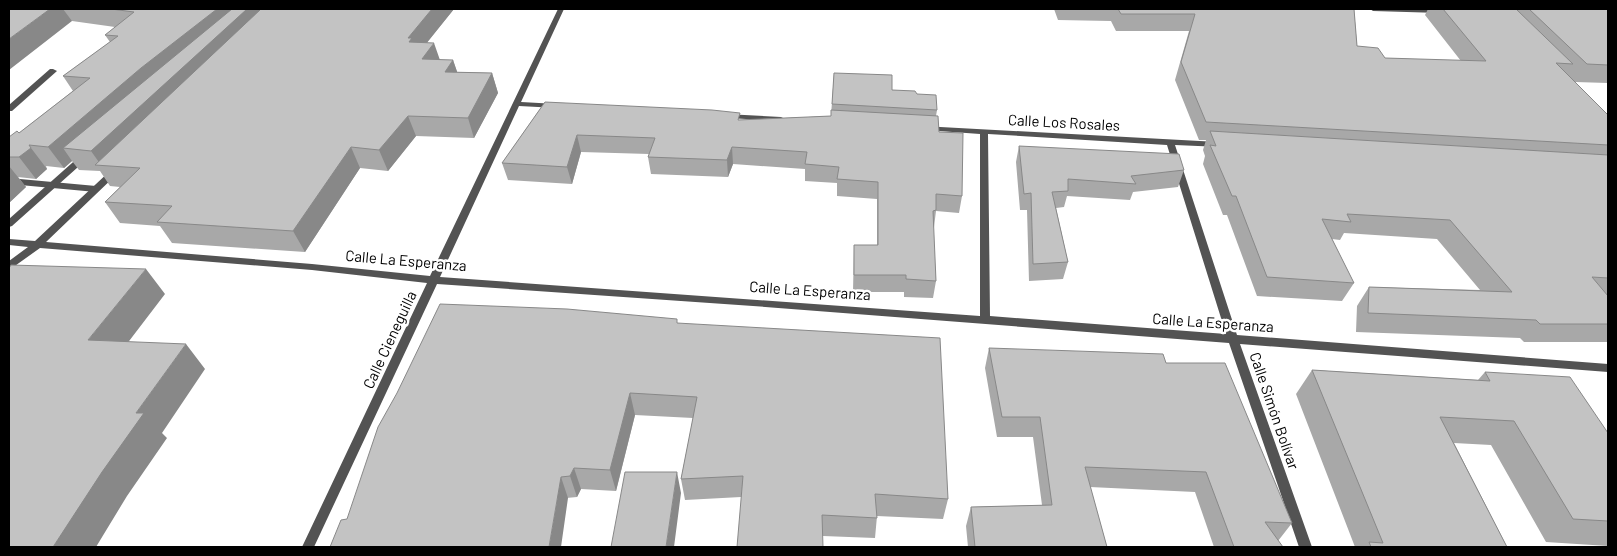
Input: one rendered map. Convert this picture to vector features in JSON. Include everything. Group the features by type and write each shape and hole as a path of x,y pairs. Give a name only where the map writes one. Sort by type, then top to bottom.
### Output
{"street":[{"name":"Calle Cieneguilla","path":"308,547 518,104 561,9"},
{"path":"1373,9 1450,11"},
{"path":"9,109 53,71"},
{"path":"518,104 567,107"},
{"path":"716,116 795,120"},
{"name":"Calle Los Rosales","path":"914,128 1229,146"},
{"path":"984,132 985,320"},
{"name":"Calle Simón Bolívar","path":"1170,142 1233,339 1305,547"},
{"path":"9,224 95,148"},
{"path":"9,266 36,245 123,164"},
{"path":"9,181 96,189"},
{"name":"Calle La Esperanza","path":"9,242 303,266 434,280 1608,368"}],"building":[{"path":"9,9 50,9 9,39"},
{"path":"111,9 217,9 141,68 48,147 29,145 31,148 19,157 9,157 9,137 17,131 19,133 90,78 63,76 118,36 105,35 134,12"},
{"path":"232,9 247,9 91,151 63,148"},
{"path":"261,9 432,9 408,38 412,38 409,42 434,43 422,59 453,60 445,72 492,73 468,118 408,116 379,150 351,147 293,231 157,222 172,206 105,202 140,168 95,165"},
{"path":"1118,9 1354,9 1357,46 1378,48 1385,58 1486,61 1443,9 1516,9 1573,64 1556,63 1608,115 1608,145 1206,122 1181,62 1195,14 1121,14"},
{"path":"1529,9 1608,9 1608,65 1587,64"},
{"path":"834,73 892,75 892,90 915,91 917,94 936,95 937,110 832,104"},
{"path":"545,102 712,110 740,113 738,120 831,116 831,110 938,116 939,132 963,133 962,196 936,194 936,210 933,211 936,281 906,279 906,275 854,275 854,245 878,245 878,182 837,179 839,167 805,164 807,152 732,147 727,160 648,157 655,138 577,135 567,167 502,163"},
{"path":"1210,131 1608,155 1608,278 1592,277 1608,296 1608,324 1540,324 1536,320 1368,313 1369,287 1512,292 1450,220 1347,214 1351,222 1322,219 1354,283 1267,277 1236,196 1232,196 1210,145 1216,146"},
{"path":"1019,146 1179,154 1184,170 1131,176 1136,184 1068,179 1068,191 1052,192 1068,262 1033,264 1031,193 1024,194"},
{"path":"11,265 146,269 88,340 186,344 136,413 144,413 102,472 53,547 9,547 9,268"},
{"path":"440,304 567,309 677,319 677,323 940,338 948,499 875,494 877,518 822,515 823,547 737,547 743,476 681,479 697,397 630,393 610,470 574,468 570,476 561,477 549,547 330,547 341,520 347,519 378,427 397,393"},
{"path":"989,348 1163,354 1166,363 1225,363 1292,523 1265,522 1283,547 1234,547 1206,472 1085,467 1107,547 975,547 971,507 1052,505 1040,417 1002,417"},
{"path":"1312,370 1490,381 1485,372 1570,377 1608,433 1608,521 1573,519 1514,421 1440,417 1507,547 1371,547 1369,542 1383,543"},
{"path":"625,472 677,472 666,547 611,547"}]}
